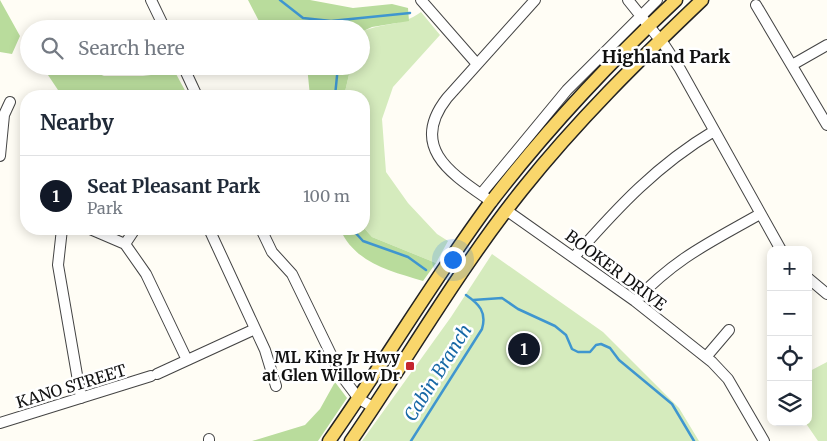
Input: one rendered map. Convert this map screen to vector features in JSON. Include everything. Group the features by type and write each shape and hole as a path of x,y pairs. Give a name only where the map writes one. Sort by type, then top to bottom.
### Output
{"main road":[{"path":"329,441 359,399 458,248 486,198 549,132 582,94 676,0"},
{"path":"351,441 506,210 576,125 702,0"},
{"path":"506,210 503,207 502,199 542,148 549,132"},
{"path":"444,301 444,291 449,278 491,217 493,209 486,198"}],"street":[{"path":"151,0 161,20"},
{"path":"421,0 477,64"},
{"path":"536,0 440,107 434,121 433,137 436,152 443,164 458,179 486,198 567,90 657,0"},
{"path":"628,0 680,69 779,246"},
{"path":"756,5 827,125"},
{"path":"792,65 827,45"},
{"path":"187,75 194,90"},
{"path":"0,156 4,115 10,102"},
{"path":"575,256 620,204 654,172 714,131"},
{"name":"BOOKER DRIVE","path":"506,210 575,256 706,357 728,379 764,441"},
{"path":"635,301 663,272 684,257 760,214"},
{"path":"61,235 58,265 81,398"},
{"path":"104,235 125,244 146,274 187,360"},
{"path":"125,244 131,235"},
{"path":"212,235 268,359 276,386"},
{"path":"263,235 272,252 292,274 341,375 359,399 373,407"},
{"path":"812,281 827,294"},
{"name":"KANO STREET","path":"0,423 154,375 255,329"},
{"path":"706,357 729,330"}],"green space":[{"path":"0,0 20,36 12,54 0,52"},
{"path":"248,0 310,0 353,8 392,4 408,8 409,21 370,28 370,20 258,20"},
{"path":"421,12 440,35 393,87 382,119 386,172 408,203 437,234 448,241 436,263 370,235 370,90 345,90 349,75 370,75 370,29 414,17"},
{"path":"48,75 177,75 185,90 58,90"},
{"path":"308,75 349,75 345,90 309,90"},
{"path":"344,235 370,235 436,263 423,281 375,264 364,258"},
{"path":"492,254 603,332 679,408 699,441 362,441 451,317"},
{"path":"827,362 827,441 818,441 808,426 812,426 812,370"},
{"path":"335,382 347,398 318,441 252,441 305,425 320,409"}],"waterway":[{"name":"Cabin Branch","path":"280,0 303,18 322,20"},
{"path":"341,20 410,13"},
{"name":"Cabin Branch","path":"336,90 337,75"},
{"name":"Cabin Branch","path":"358,235 363,241 408,257 426,270"},
{"name":"Cabin Branch","path":"411,441 482,329 483,313 475,302 466,295"},
{"path":"473,300 502,298 518,309 555,326 566,335 572,349 578,352 590,352 596,345 601,344 610,348 619,360 672,404 694,441"}],"place":[{"name":"Seat Pleasant Park","path":"524,349"},
{"name":"ML King Jr Hwy at Glen Willow Dr","path":"410,366"}],"district":[{"name":"Highland Park","path":"666,57"}]}
